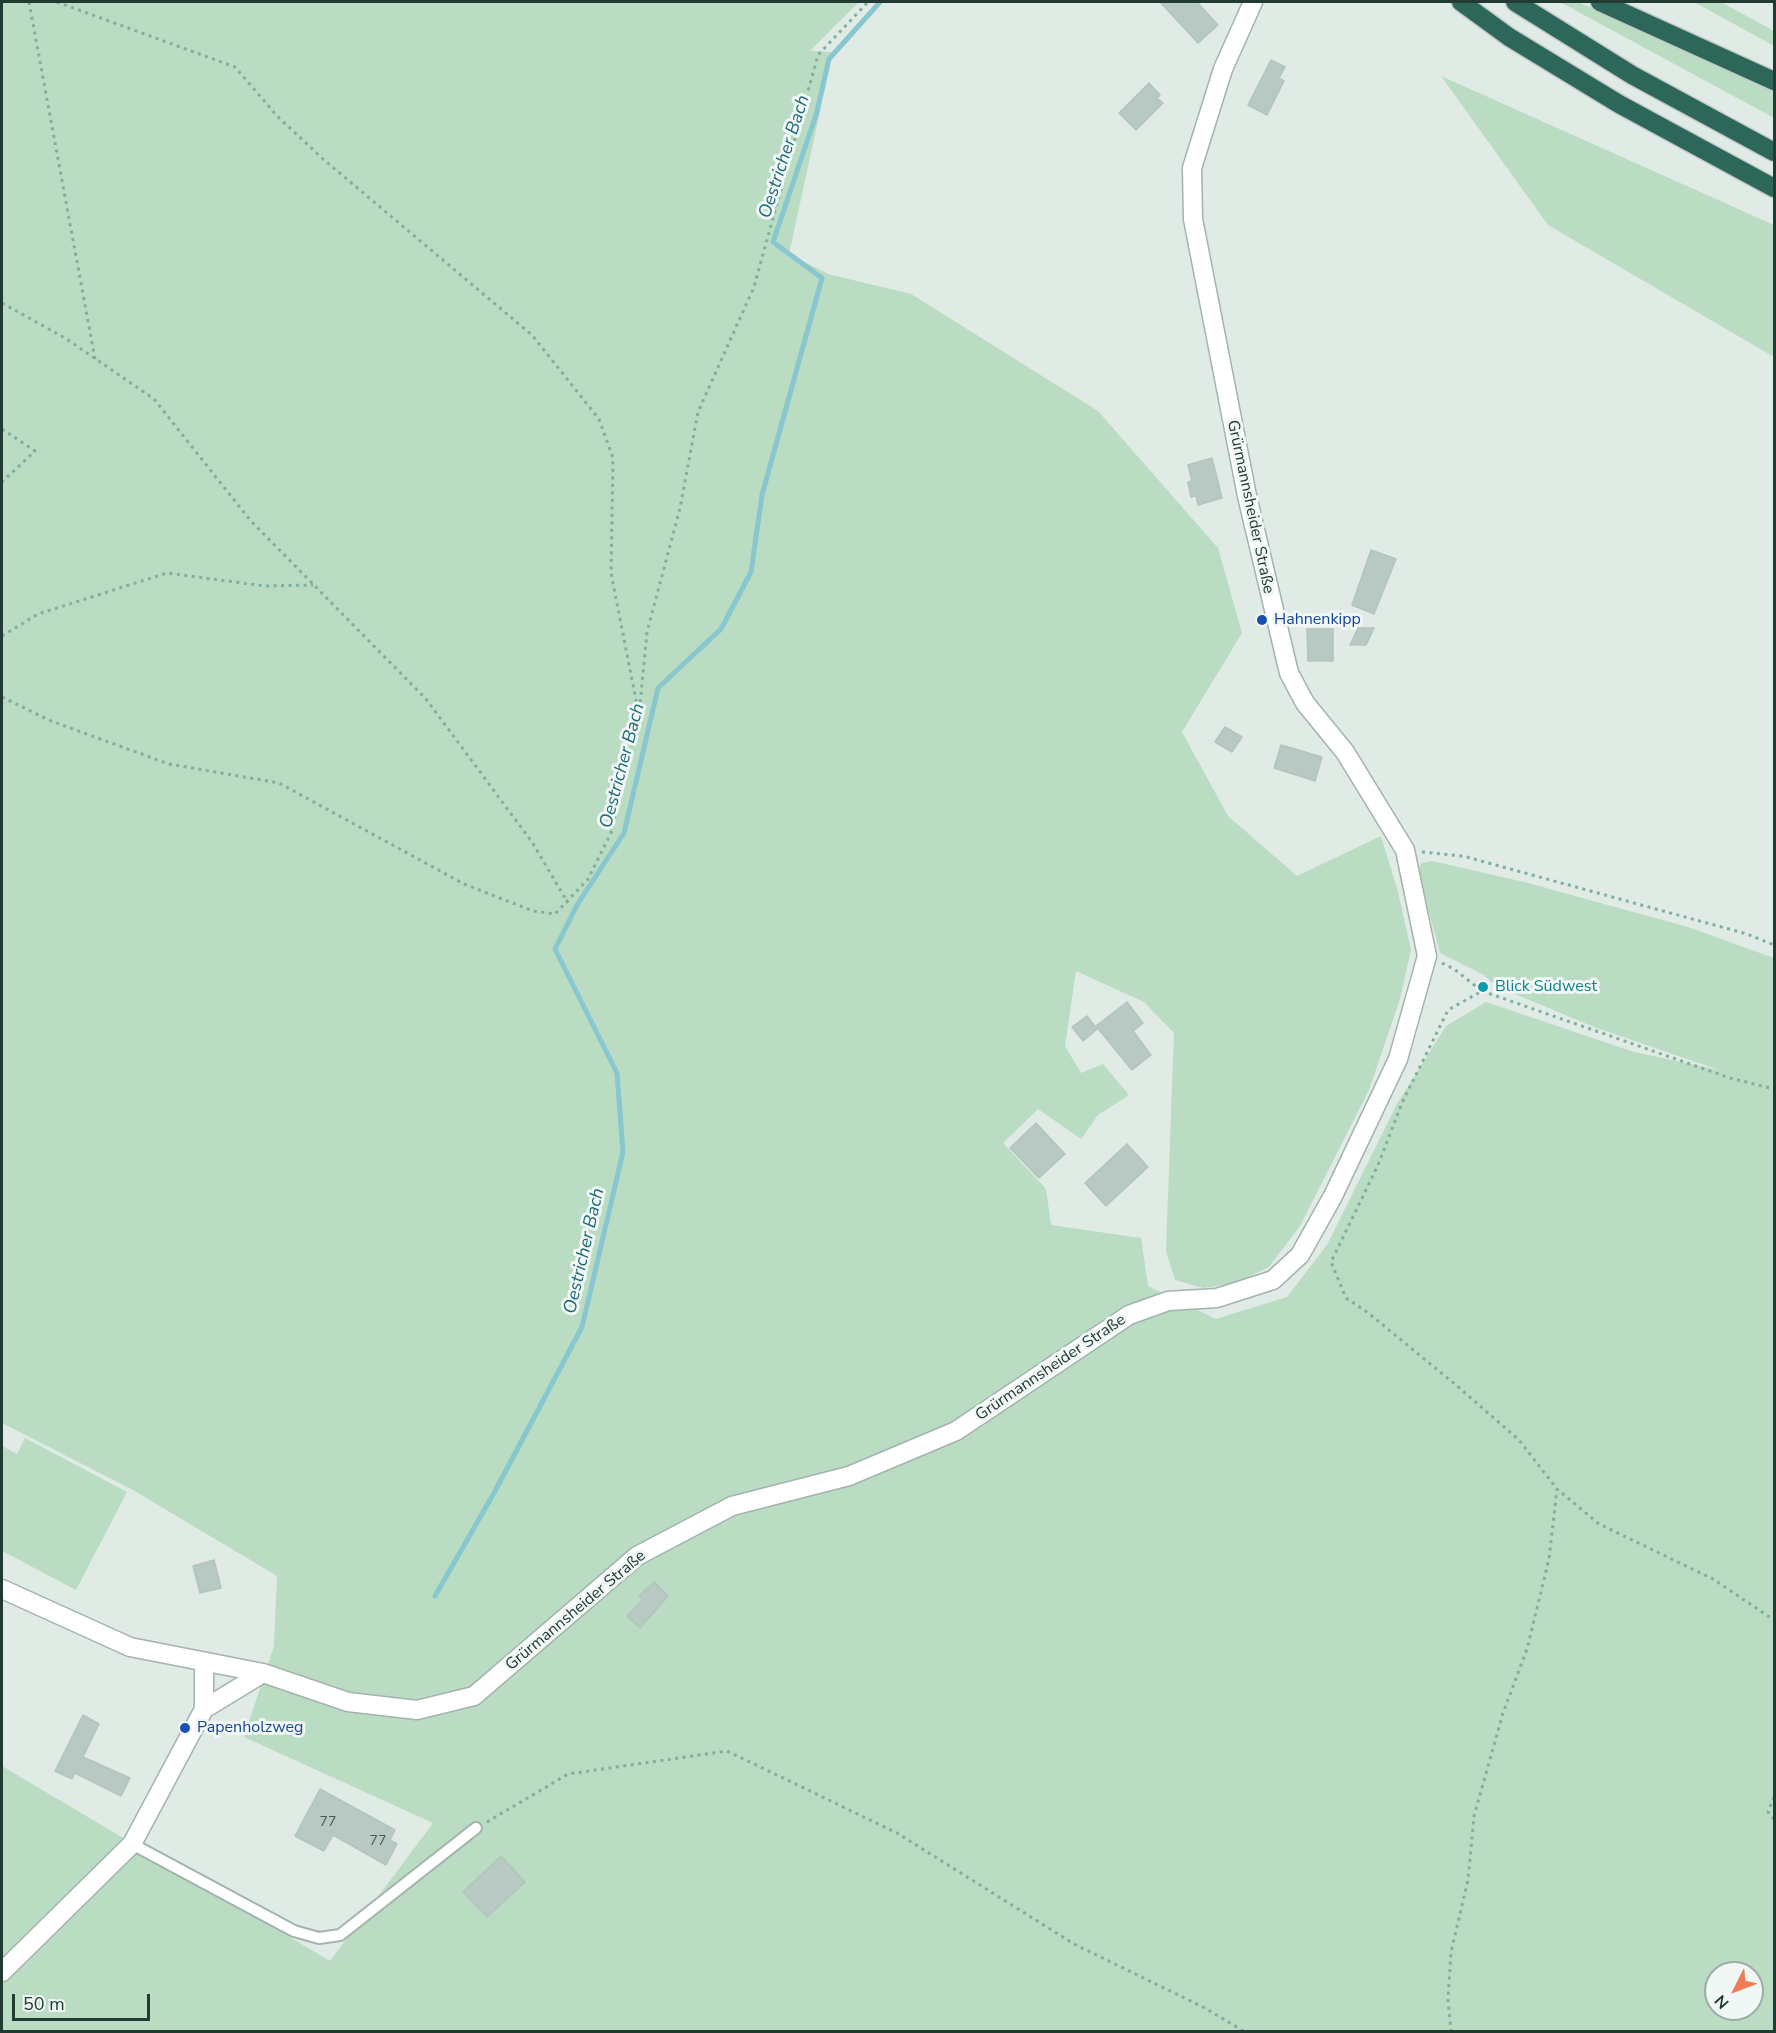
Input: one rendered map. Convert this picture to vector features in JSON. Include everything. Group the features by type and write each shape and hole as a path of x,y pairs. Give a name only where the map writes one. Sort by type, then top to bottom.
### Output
{"highway":[{"path":"1461,2 1509,37 1618,104 1774,188"},
{"path":"1515,2 1632,75 1774,152"},
{"path":"1600,2 1774,81"}],"street":[{"name":"Grürmannsheider Straße","path":"263,1673 348,1702 417,1710 474,1696 637,1556 732,1506 849,1476 956,1431 1129,1315 1168,1301 1217,1298 1273,1280 1300,1255 1333,1196 1398,1059 1411,1022 1427,956 1405,850 1345,752 1305,704 1289,673 1247,496 1193,219 1192,168 1222,69 1254,2"},
{"path":"2,1589 130,1647 263,1673"},
{"path":"2,1972 132,1844 204,1709 204,1663"},
{"path":"204,1709 263,1673"}],"lane":[{"path":"132,1844 294,1931 320,1938 340,1935 476,1828"}],"path":[{"path":"29,2 95,358"},
{"path":"57,2 235,67 277,116 323,159 532,335 598,419 613,459 610,573 639,715"},
{"path":"2,698 51,721 169,764 279,783 464,884 533,911 555,914 568,903 588,879 611,834 639,715 647,632 680,508 698,412 754,287 818,55 868,2"},
{"path":"2,303 65,338 154,399 250,520 426,699 532,842 568,903"},
{"path":"2,429 35,451 2,482"},
{"path":"2,636 38,614 167,573 265,586 313,585"},
{"path":"1405,850 1463,856 1747,934 1774,945"},
{"path":"1427,956 1454,969 1482,991 1721,1075 1774,1089"},
{"path":"1482,991 1449,1010 1402,1103 1378,1165 1331,1262 1346,1298 1449,1378 1519,1440 1557,1489 1599,1524 1713,1579 1774,1620"},
{"path":"1451,2031 1448,2000 1450,1952 1468,1880 1474,1816 1503,1713 1527,1650 1549,1559 1557,1489"},
{"path":"476,1828 568,1774 726,1751 897,1833 1074,1944 1206,2008 1245,2031"},
{"path":"1774,1797 1768,1812 1774,1819"}],"green space":[{"path":"2,2 859,2 810,51 833,52 789,254 828,274 911,294 1098,411 1218,548 1242,633 1182,732 1228,816 1297,876 1381,836 1398,892 1411,950 1400,999 1369,1090 1300,1226 1269,1267 1236,1283 1203,1288 1175,1280 1166,1251 1174,1033 1144,1002 1076,971 1065,1046 1081,1073 1103,1064 1129,1095 1098,1115 1081,1139 1038,1109 1003,1143 1046,1189 1051,1225 1141,1238 1148,1286 1216,1319 1287,1297 1327,1245 1397,1104 1446,1026 1486,1002 1634,1052 1719,1070 1594,1027 1496,986 1484,975 1440,953 1423,889 1419,870 1421,863 1432,861 1524,882 1688,927 1774,958 1774,2031 2,2032 2,1766 330,1961 433,1823 244,1737 274,1646 277,1576 133,1490 2,1423"},
{"path":"1560,2 1578,2 1774,90 1774,118"},
{"path":"1694,2 1721,2 1774,31 1774,46"},
{"path":"1441,76 1774,225 1774,357 1548,225"},
{"path":"25,1438 127,1492 76,1590 2,1551 2,1446 17,1454"}],"building":[{"path":"1160,2 1197,2 1218,25 1198,43"},
{"path":"1271,60 1285,67 1279,78 1284,81 1267,115 1248,105"},
{"path":"1149,83 1160,95 1157,98 1163,103 1136,130 1119,113"},
{"path":"1212,458 1222,498 1198,505 1196,496 1191,497 1188,482 1192,481 1188,465"},
{"path":"1371,550 1396,559 1374,614 1352,605"},
{"path":"1358,628 1374,628 1366,645 1350,645"},
{"path":"1307,629 1333,629 1333,661 1308,661"},
{"path":"1225,727 1242,737 1232,752 1215,742"},
{"path":"1281,745 1322,757 1315,781 1274,768"},
{"path":"1127,1002 1143,1023 1133,1031 1151,1055 1132,1070 1096,1026"},
{"path":"1087,1016 1097,1029 1083,1041 1072,1027"},
{"path":"1036,1123 1065,1154 1039,1178 1010,1148"},
{"path":"1127,1144 1148,1167 1106,1206 1085,1183"},
{"path":"214,1560 221,1588 200,1593 193,1566"},
{"path":"654,1582 668,1596 640,1628 627,1616 643,1600 639,1596"},
{"path":"83,1715 99,1724 83,1757 130,1778 121,1796 75,1773 72,1779 55,1771"},
{"path":"320,1789 395,1830 390,1840 397,1844 386,1865 333,1835 324,1851 295,1836"},
{"path":"501,1856 525,1882 487,1917 463,1892"}],"waterway":[{"name":"Oestricher Bach","path":"435,1596 494,1493 582,1327 623,1152 617,1073 555,949 577,905 624,833 658,688 721,629 751,572 762,495 822,278 773,242 816,115 829,59 880,2"}],"place":[{"name":"Hahnenkipp","path":"1262,620"},
{"name":"Blick Südwest","path":"1483,987"},
{"name":"Papenholzweg","path":"185,1728"}]}
